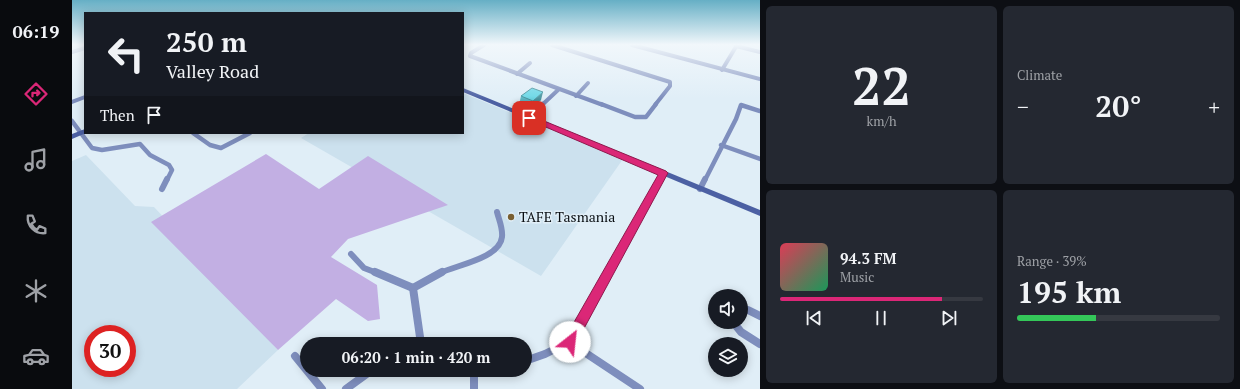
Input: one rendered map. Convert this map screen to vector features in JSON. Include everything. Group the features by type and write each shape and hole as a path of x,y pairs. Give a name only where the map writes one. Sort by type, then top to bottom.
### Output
{"street":[{"path":"489,63 558,90 642,119 649,114 670,86 670,82 610,63"},
{"path":"517,74 530,63"},
{"path":"697,63 760,79"},
{"path":"722,70 726,63"},
{"path":"576,96 588,83"},
{"path":"464,90 760,213"},
{"path":"529,118 558,90"},
{"path":"72,102 84,97"},
{"path":"700,189 736,119 741,105 760,111"},
{"path":"72,121 83,132 72,137"},
{"path":"84,134 92,148 102,150 140,144 150,154 169,165 172,170 162,189"},
{"path":"194,134 217,149 224,147 248,134"},
{"path":"721,146 760,159"},
{"path":"532,359 570,342 663,173"},
{"path":"351,254 364,268 413,288 453,268 485,256 498,248 502,240 502,230 497,212"},
{"path":"413,288 420,337"},
{"path":"748,310 760,316"},
{"path":"737,329 760,344"},
{"path":"570,342 640,389"},
{"path":"295,356 322,389"},
{"path":"346,389 362,377"},
{"path":"474,377 474,389"}],"shaded area":[{"name":"TAFE Tasmania","path":"464,93 623,159 541,276 301,138 307,134 464,134"},
{"path":"266,154 319,189 368,156 448,205 348,239 331,257 377,285 380,319 368,321 336,299 278,350 151,222"},
{"path":"86,155 135,206 154,207 210,266 237,306 278,350 237,389 72,389 72,161"}],"building":[{"path":"532,88 543,92 533,101 521,96"}],"place":[{"name":"TAFE Tasmania","path":"511,217"}],"route":[{"path":"529,118 663,173 570,342"}]}
